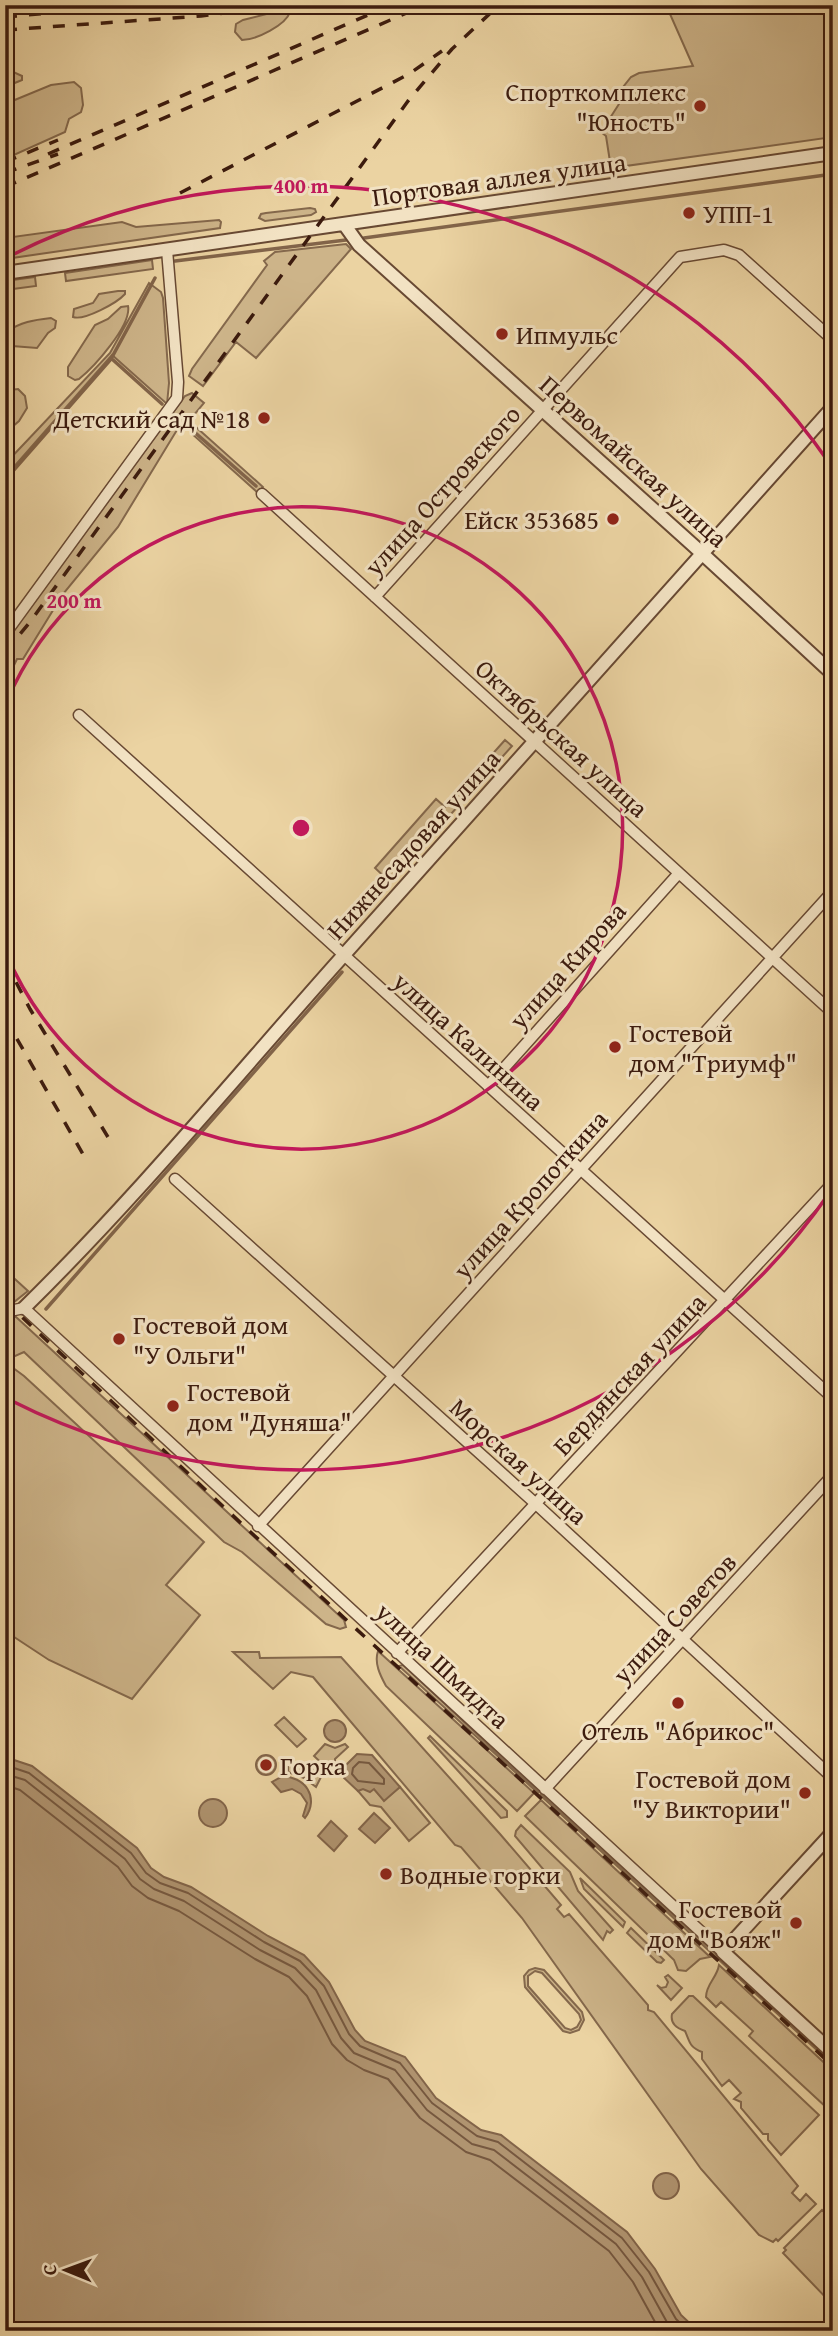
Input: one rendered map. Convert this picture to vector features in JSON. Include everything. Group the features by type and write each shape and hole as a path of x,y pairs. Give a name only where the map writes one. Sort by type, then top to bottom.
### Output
{"street":[{"name":"Портовая аллея улица","path":"5,273 833,153"},
{"name":"Первомайская улица","path":"344,224 359,245 833,674"},
{"path":"5,634 177,398 167,250"},
{"name":"улица Островского","path":"375,597 680,257 724,250 739,255 833,340"},
{"name":"Нижнесадовая улица","path":"24,1308 160,1165 833,407"},
{"name":"Октябрьская улица","path":"262,494 833,1013"},
{"name":"улица Калинина","path":"79,715 833,1398"},
{"name":"улица Кирова","path":"488,1086 679,873"},
{"name":"улица Кропоткина","path":"258,1526 833,891"},
{"name":"Морская улица","path":"175,1179 536,1504 833,1778"},
{"name":"Бердянская улица","path":"397,1653 833,1183"},
{"path":"5,1312 24,1308"},
{"name":"улица Шмидта","path":"24,1308 833,2053"},
{"name":"улица Советов","path":"545,1789 833,1475"},
{"path":"723,1952 833,1832"}],"shaded area":[{"path":"666,5 833,5 833,137 611,168 606,136 601,132 619,104 620,91 631,77 639,73 693,66"},
{"path":"286,9 290,12 283,22 262,35 242,40 235,32 236,24 243,20"},
{"path":"5,60 11,71 22,76 22,80 5,87"},
{"path":"74,82 81,88 83,105 81,112 69,119 65,132 5,159 5,104 51,85"},
{"path":"310,208 316,212 265,221 259,218 266,213"},
{"path":"219,220 220,228 5,259 5,238 122,222 136,227"},
{"path":"346,244 351,249 256,358 236,342 203,386 189,376 267,265 264,261 275,252"},
{"path":"152,260 153,269 66,281 65,273"},
{"path":"35,277 36,286 5,290 5,281"},
{"path":"149,283 161,292 163,298 169,383 167,404 112,355 5,477 5,464 110,353"},
{"path":"125,291 125,294 108,306 92,314 73,317 74,309 93,303 99,294"},
{"path":"128,306 124,324 102,356 79,379 68,376 68,367 95,325 108,319 121,307"},
{"path":"51,318 56,321 55,328 37,348 12,346 6,341 6,332 17,326"},
{"path":"18,389 25,396 27,408 19,421 5,433 5,394"},
{"path":"192,393 204,403 184,427 180,425 118,527 63,594 23,659 17,659 5,684 5,641 185,396"},
{"path":"196,427 263,487 258,493 191,433"},
{"path":"505,740 512,746 390,882 375,868 436,799 445,807"},
{"path":"5,1270 28,1291 14,1302 5,1305"},
{"path":"15,1316 344,1620 346,1627 340,1629 326,1624 242,1552 224,1542 24,1352 13,1357 5,1353 5,1324"},
{"path":"5,1362 24,1376 204,1542 166,1585 200,1615 132,1699 49,1660 5,1631"},
{"path":"378,1651 534,1793 517,1811 386,1686 377,1664"},
{"path":"233,1652 259,1652 260,1658 341,1657 561,1905 557,1909 564,1917 569,1914 648,2005 648,2010 654,2012 798,2186 792,2193 800,2201 806,2194 816,2204 778,2241 776,2239 773,2242 759,2235 701,2169 522,1918 461,1847 455,1845 313,1677 291,1672 273,1689"},
{"path":"403,1665 539,1792 399,1666"},
{"path":"284,1717 306,1739 297,1747 275,1725"},
{"path":"430,1736 507,1811 507,1817 501,1818 428,1738"},
{"path":"325,1744 335,1748 345,1744 348,1747 335,1759 335,1771 333,1768 330,1771 314,1756"},
{"path":"288,1761 323,1773 316,1787 304,1778 288,1772"},
{"path":"400,1787 430,1823 409,1841 381,1807 370,1805 358,1791 363,1788 374,1789 384,1800"},
{"path":"540,1795 833,2061 833,2065"},
{"path":"541,1800 710,1957 700,1959 686,1971 678,1970 674,1960 525,1816"},
{"path":"521,1825 570,1872 578,1891 613,1930 610,1933 607,1931 603,1940 515,1836"},
{"path":"580,1878 625,1922 623,1927 584,1889"},
{"path":"631,1928 664,1960 661,1963 627,1933"},
{"path":"719,1965 833,2071 833,2100 826,2107 749,2036 753,2031 721,2002 716,2007 706,1997"},
{"path":"529,1970 544,1970 582,2012 584,2020 579,2030 570,2033 563,2031 525,1987 524,1976","holes":["535,1971 542,1973 579,2014 581,2020 577,2027 571,2030 565,2028 528,1986 528,1976"]},
{"path":"668,1975 682,1988 671,2000 657,1985 666,1987 668,1982 665,1977"},
{"path":"689,1996 693,1996 819,2115 781,2155 768,2140 768,2134 763,2134 741,2108 741,2102 734,2099 741,2093 729,2080 722,2086 702,2059 702,2052 692,2046 685,2031 673,2023 672,2014"},
{"path":"822,2210 832,2220 826,2225 833,2232 833,2305 783,2253 786,2250 784,2248"}],"water":[{"path":"335,1720 345,1727 346,1731 339,1741 335,1742 325,1735 324,1731 331,1721"},
{"path":"357,1754 372,1755 400,1787 384,1801 374,1789 370,1792 363,1789 358,1791 344,1778 346,1765"},
{"name":"Горка","path":"262,1755 270,1755 276,1765 270,1775 262,1775 256,1769 256,1761"},
{"path":"5,1757 32,1766 137,1848 151,1868 164,1877 191,1887 268,1936 304,1955 329,1982 355,2030 365,2041 405,2057 436,2098 481,2130 501,2135 627,2232 655,2269 681,2315 698,2331 5,2331"},
{"path":"281,1777 297,1780 308,1789 311,1803 305,1818 303,1816 307,1803 301,1794 292,1789 281,1792 272,1782"},
{"path":"213,1799 223,1803 227,1813 223,1823 213,1827 203,1823 199,1813 203,1803"},
{"path":"374,1813 390,1828 375,1843 359,1829"},
{"path":"331,1821 347,1836 334,1851 318,1836"},
{"path":"666,2173 675,2177 679,2186 675,2195 666,2199 657,2195 653,2186 657,2177"}],"waterway":[{"path":"364,238 833,174"},
{"path":"175,261 346,240"},
{"path":"5,480 111,359 155,278"},
{"path":"112,359 162,404"},
{"path":"192,430 256,486"},
{"path":"46,1309 342,972"}],"railway":[{"path":"5,17 137,5"},
{"path":"5,30 201,16 256,5"},
{"path":"48,154 391,5"},
{"path":"5,187 425,5"},
{"path":"5,652 30,622 408,101 452,49 499,5"},
{"path":"180,193 409,74 442,51"},
{"path":"5,162 58,140"},
{"path":"5,173 58,154"},
{"path":"5,961 30,1009 114,1147"},
{"path":"5,1018 88,1163"},
{"path":"5,1301 245,1527 833,2066"}],"place":[{"name":"Спорткомплекс \"Юность\"","path":"700,106"},
{"name":"УПП-1","path":"689,213"},
{"name":"Ипмульс","path":"502,334"},
{"name":"Детский сад №18","path":"264,418"},
{"name":"Ейск 353685","path":"613,519"},
{"name":"Гостевой дом \"Триумф\"","path":"615,1047"},
{"name":"Гостевой дом \"У Ольги\"","path":"119,1339"},
{"name":"Гостевой дом \"Дуняша\"","path":"173,1406"},
{"name":"Отель \"Абрикос\"","path":"678,1703"},
{"name":"Горка","path":"266,1765"},
{"name":"Гостевой дом \"У Виктории\"","path":"805,1793"},
{"name":"Водные горки","path":"386,1874"},
{"name":"Гостевой дом \"Вояж\"","path":"796,1923"}]}
